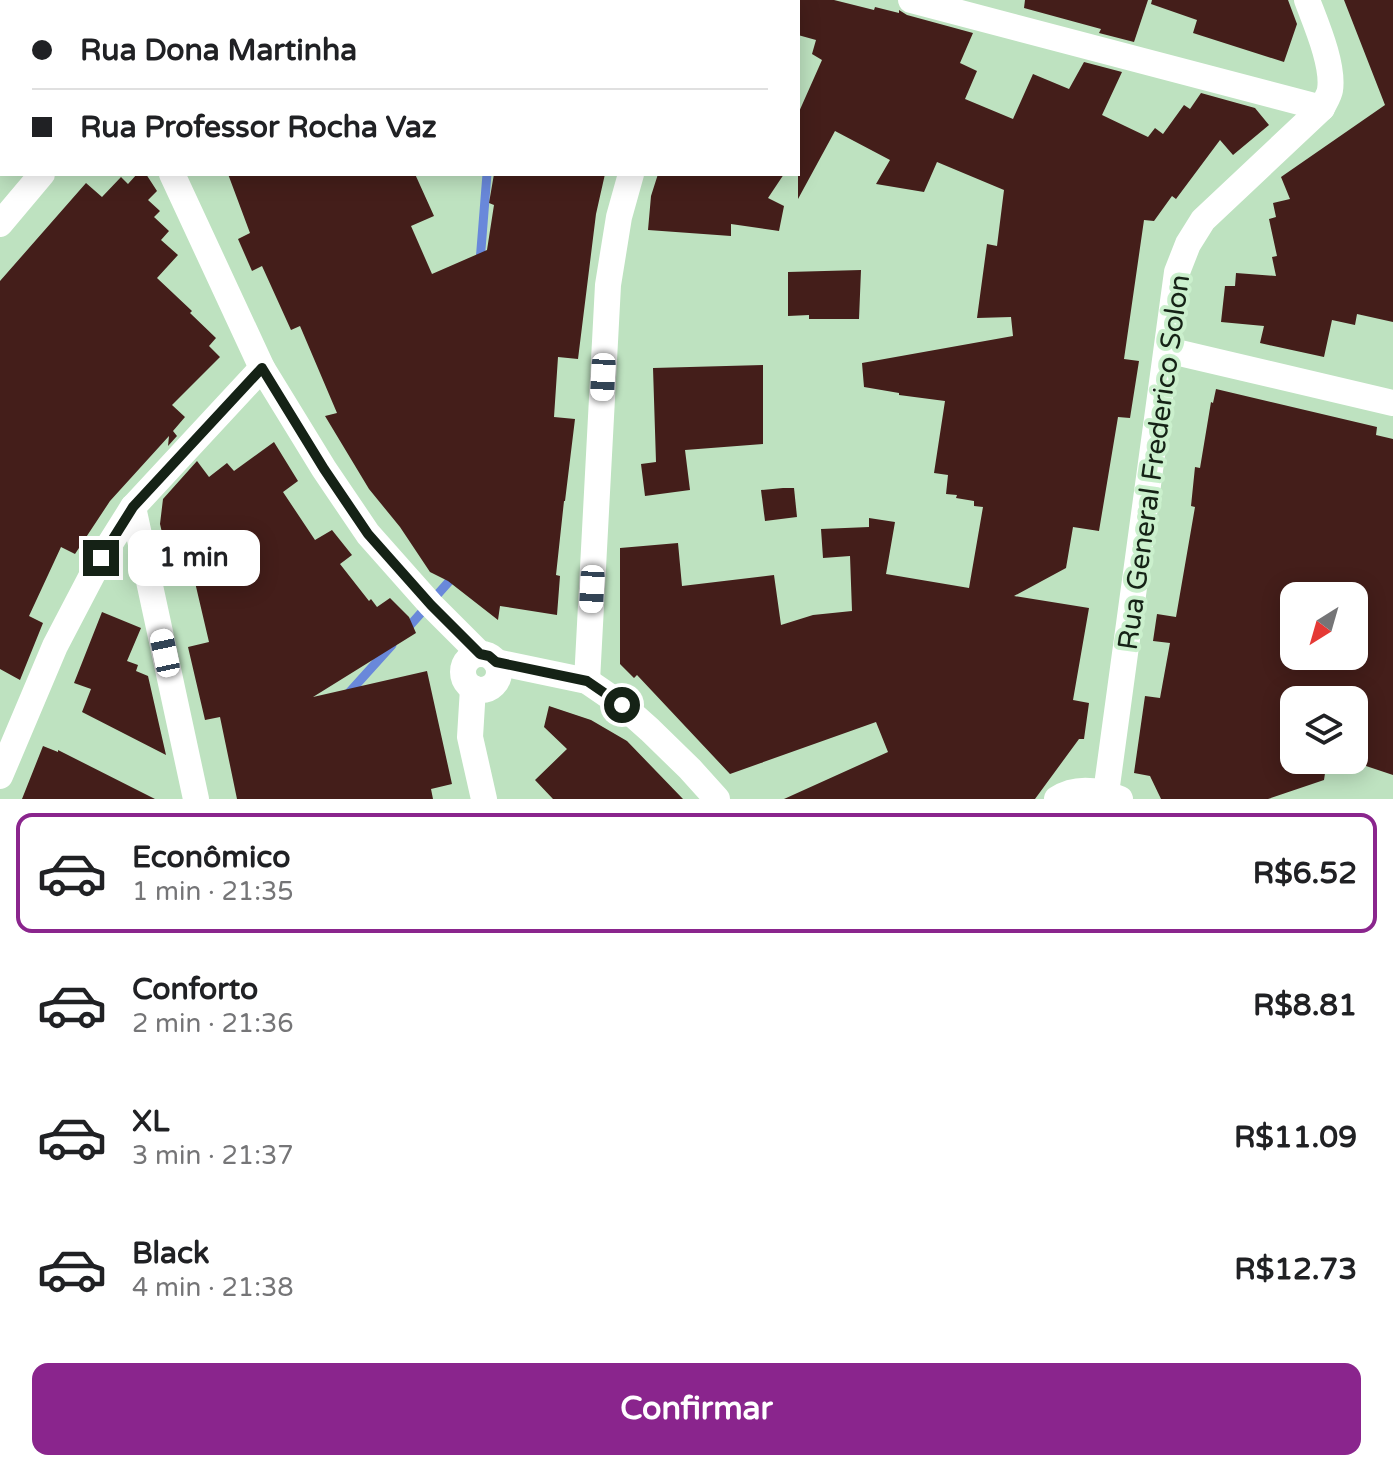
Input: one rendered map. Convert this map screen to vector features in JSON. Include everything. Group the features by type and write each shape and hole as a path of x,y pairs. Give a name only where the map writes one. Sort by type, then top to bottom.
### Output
{"street":[{"path":"911,0 1322,108 1330,90 1329,68 1307,0"},
{"name":"Rua General Frederico Solon","path":"1113,796 1177,272 1188,244 1203,220 1322,108"},
{"path":"0,224 40,176"},
{"path":"173,176 262,368 324,469 368,534 431,605 483,673 587,681 622,705 650,730 717,799"},
{"path":"587,681 608,285 619,217 630,176"},
{"path":"1167,350 1393,403"},
{"path":"0,776 55,646 101,558 133,507 262,368"},
{"path":"133,507 196,799"},
{"path":"483,673 470,737 484,799"},
{"path":"1057,799 1087,790 1113,796"}],"building":[{"path":"800,0 834,0 874,10 875,7 899,13 899,10 907,15 973,33 960,63 977,71 965,99 1013,119 1033,74 1069,89 1084,62 1122,72 1102,115 1148,137 1155,128 1163,134 1184,105 1190,109 1201,93 1255,108 1269,125 1233,155 1220,140 1176,199 1172,196 1154,221 1144,220 1124,359 1139,361 1130,418 1118,417 1099,531 1073,527 1066,568 1014,596 1089,608 1073,700 1089,703 1084,739 1079,739 1035,799 784,799 888,752 876,722 730,774 637,675 634,678 620,664 620,548 678,543 682,586 774,575 781,625 813,615 852,611 850,556 823,558 821,529 869,527 869,518 895,522 886,574 969,588 983,507 974,506 974,501 956,498 957,495 946,494 948,475 934,473 945,401 864,387 862,363 1013,336 1011,317 977,318 987,244 997,246 1004,190 937,162 924,192 876,184 890,160 835,131 798,199 800,110 822,60 812,54 816,40 800,36"},
{"path":"1025,0 1148,0 1134,42 1099,33 1101,29 1024,8"},
{"path":"1152,0 1288,0 1297,24 1284,62 1193,33 1197,20 1151,4"},
{"path":"1344,0 1393,0 1393,322 1357,314 1355,325 1332,320 1324,357 1260,343 1264,326 1221,322 1225,286 1235,286 1236,273 1276,276 1272,257 1277,256 1269,219 1276,217 1273,203 1290,199 1281,177 1385,105"},
{"path":"135,176 147,176 157,191 148,200 160,211 154,217 169,231 161,240 178,255 157,278 216,338 209,346 220,357 172,405 185,417 173,431 177,436 168,446 169,436 110,501 75,554 61,547 29,616 43,623 20,680 0,669 0,281 86,183 102,197 121,177 128,184"},
{"path":"229,176 416,176 434,216 411,226 432,274 487,250 494,205 489,203 494,176 605,176 596,214 578,359 558,357 554,417 575,419 556,575 560,576 557,615 500,606 498,620 448,581 430,572 400,527 369,489 325,416 337,413 300,326 291,330 262,266 252,271 238,239 250,233"},
{"path":"657,176 783,176 768,198 784,206 779,231 731,224 731,236 648,230 651,196"},
{"path":"861,270 859,319 788,316 788,272"},
{"path":"763,365 763,444 685,450 690,490 645,496 641,464 656,462 653,368"},
{"path":"1216,389 1377,427 1376,435 1393,439 1393,775 1368,767 1368,686 1280,686 1280,774 1325,774 1324,780 1268,799 1161,799 1150,776 1134,773 1145,696 1160,698 1170,643 1153,641 1157,614 1176,617 1195,507 1191,506 1195,467 1200,468"},
{"path":"274,442 298,481 283,492 315,540 332,530 352,555 340,564 369,601 371,599 377,607 390,598 409,617 416,633 313,697 427,671 452,784 431,789 433,799 237,799 220,717 205,720 188,647 209,642 190,561 172,575 160,524 163,499 197,461 209,477 227,463 234,471"},
{"path":"794,488 797,517 765,521 761,490"},
{"path":"102,612 141,628 127,661 138,665 136,671 148,676 166,755 82,712 91,689 74,683"},
{"path":"549,706 591,720 627,741 683,799 553,799 535,780 567,749 544,727"},
{"path":"43,746 58,750 155,799 22,799"}],"waterway":[{"path":"480,262 487,176"},
{"path":"405,631 453,577 454,572"},
{"path":"346,696 392,645"}],"route":[{"path":"101,558 133,507 262,368 368,534 480,654 496,662 587,681 622,705"}]}
